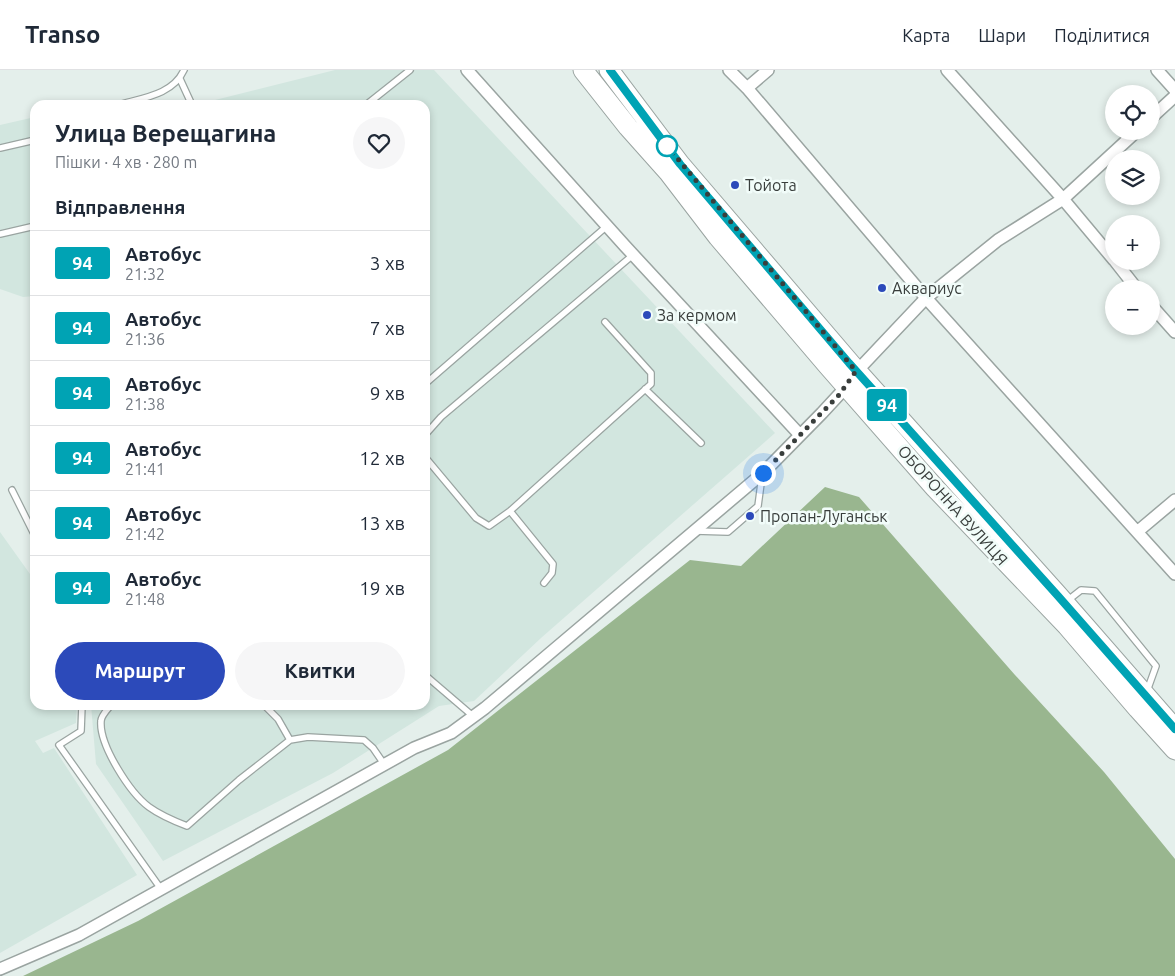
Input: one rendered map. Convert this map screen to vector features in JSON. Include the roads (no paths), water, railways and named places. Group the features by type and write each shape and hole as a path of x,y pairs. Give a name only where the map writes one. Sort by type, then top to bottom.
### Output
{"main road":[{"name":"ОБОРОННА ВУЛИЦЯ","path":"583,70 628,127 669,173 724,244 1064,604 1175,729"},
{"name":"ОБОРОННА ВУЛИЦЯ","path":"610,70 680,164 852,378 935,488 1067,626 1175,750"}],"street":[{"path":"467,70 633,255 800,435"},
{"path":"729,70 747,88 926,298 1175,574"},
{"path":"747,88 768,70"},
{"path":"947,70 1063,199 1105,250"},
{"path":"1158,70 1175,90"},
{"path":"1160,110 1175,96"},
{"path":"0,969 79,935 384,764 414,748 452,733 474,717 763,473 926,298 998,240 1063,199 1127,140"},
{"path":"1121,270 1130,280"},
{"path":"1160,315 1175,332"},
{"path":"1137,532 1175,500"}],"lane":[{"path":"135,100 163,92 180,79 184,70"},
{"path":"372,100 410,70"},
{"path":"180,79 190,100"},
{"path":"0,148 30,141"},
{"path":"430,380 608,226"},
{"path":"0,234 30,227"},
{"path":"430,429 441,417 633,255"},
{"path":"430,463 476,518 489,526 510,511 651,384 651,374 605,322"},
{"path":"645,389 701,443"},
{"path":"693,531 728,532 758,506 763,473"},
{"path":"12,490 30,526"},
{"path":"510,511 553,564 552,573 544,583"},
{"path":"1064,604 1081,590 1095,591 1156,666 1145,696"},
{"path":"430,678 474,717"},
{"path":"82,710 81,731 59,745 161,889"},
{"path":"107,710 101,719 102,739 122,776 148,806 168,818 187,826 239,780 290,740 308,737 364,740 373,748 384,764"},
{"path":"269,710 278,719 290,740"}],"place":[{"name":"Тойота","path":"735,185"},
{"name":"Аквариус","path":"882,288"},
{"name":"За кермом","path":"647,315"},
{"name":"Пропан-Луганськ","path":"750,516"}]}
